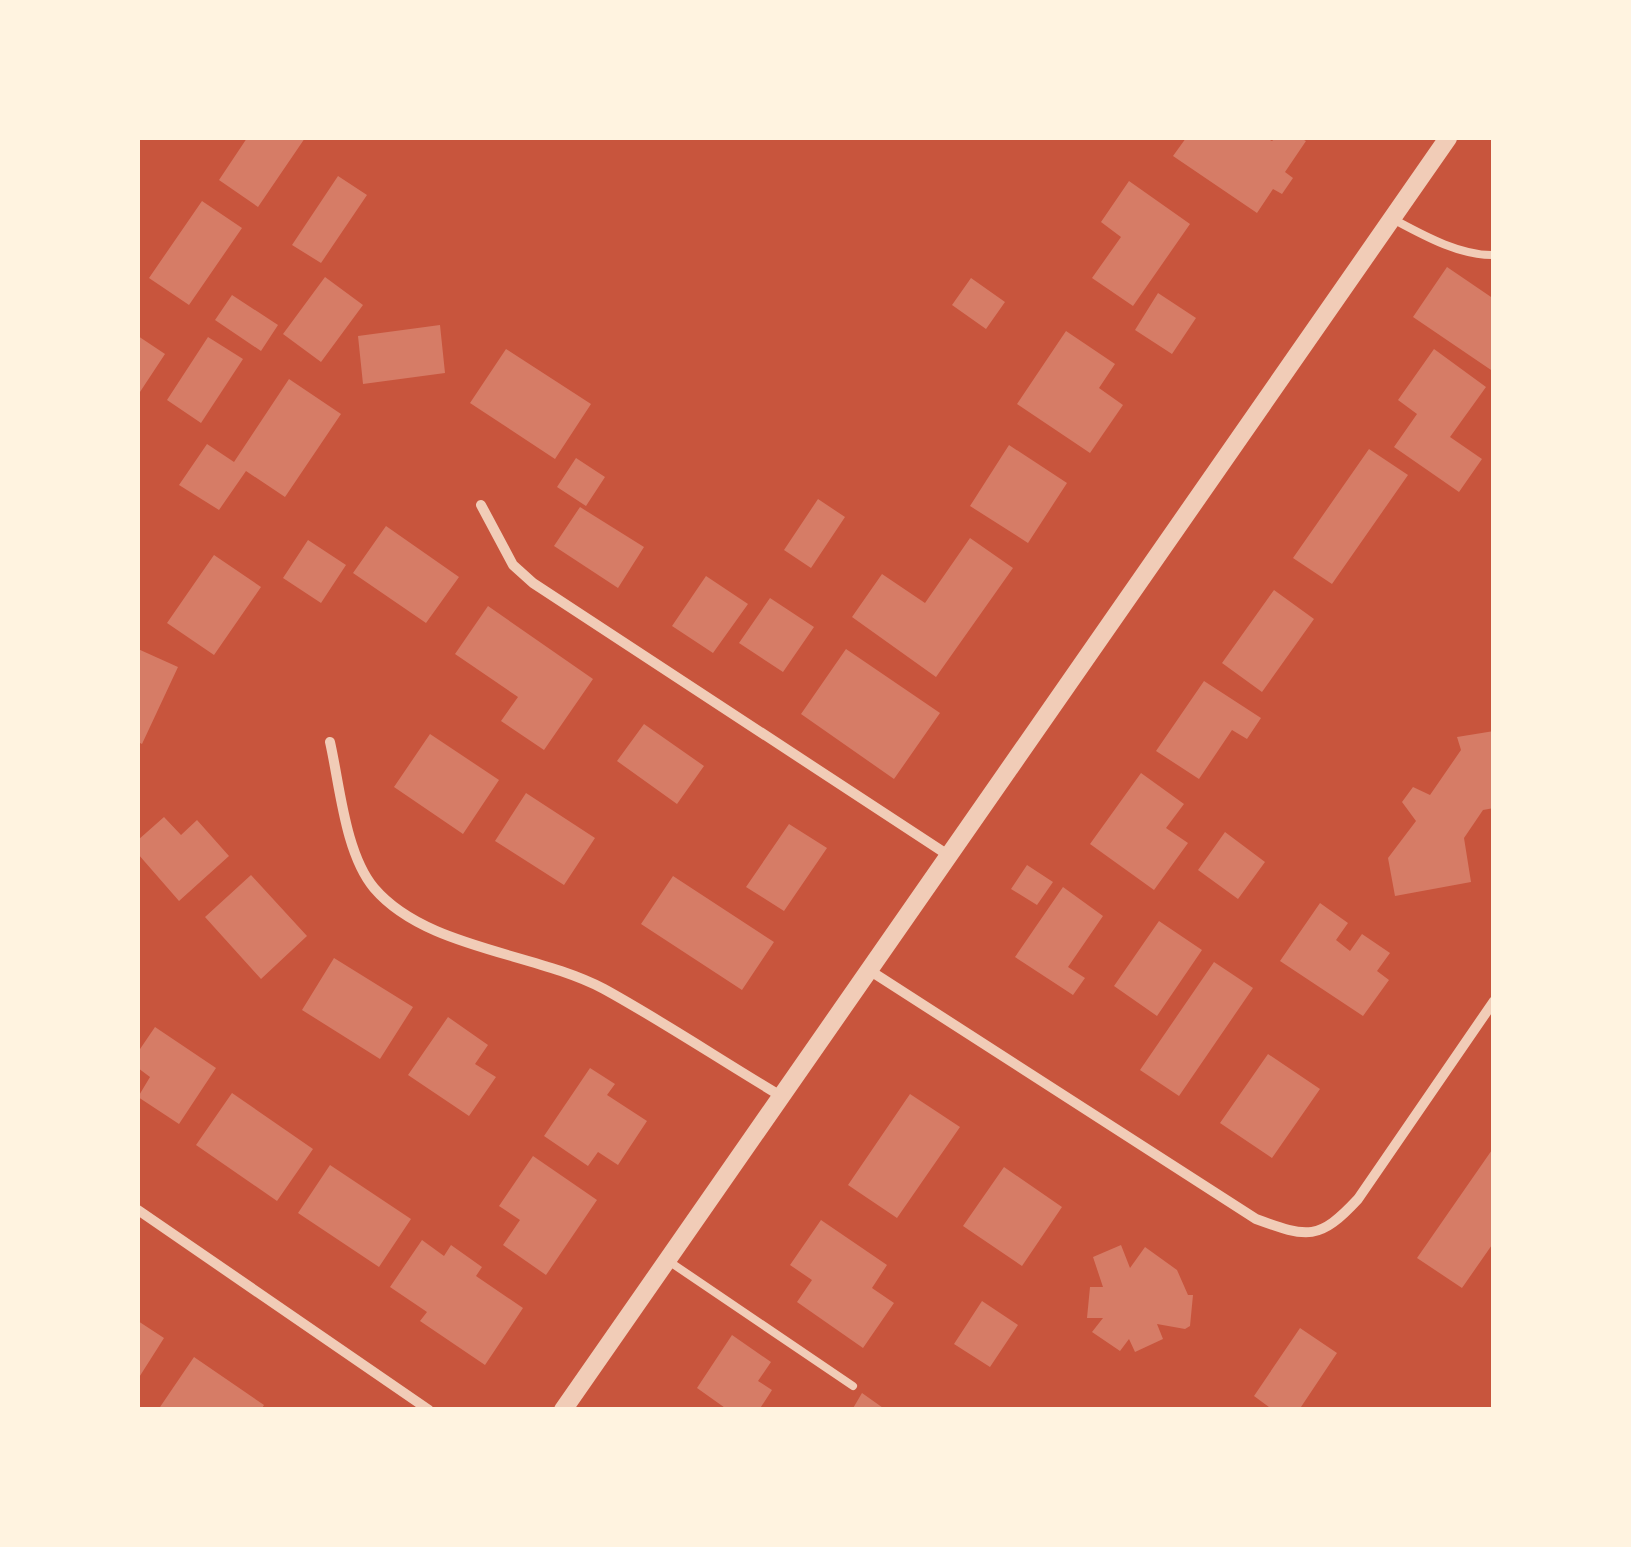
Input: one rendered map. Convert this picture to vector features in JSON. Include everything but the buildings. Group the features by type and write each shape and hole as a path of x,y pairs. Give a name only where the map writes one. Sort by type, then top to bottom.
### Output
{"street":[{"path":"563,1410 1448,138"},
{"path":"481,505 514,565 533,582 948,855"},
{"path":"330,742 356,856 372,885 396,909 434,930 568,973 604,989 782,1096"},
{"path":"868,970 1256,1219 1291,1232 1334,1226 1358,1199 1494,1000"},
{"path":"138,1210 429,1410"}],"lane":[{"path":"1392,218 1433,240 1483,255 1494,254"},
{"path":"667,1260 853,1386"}]}
